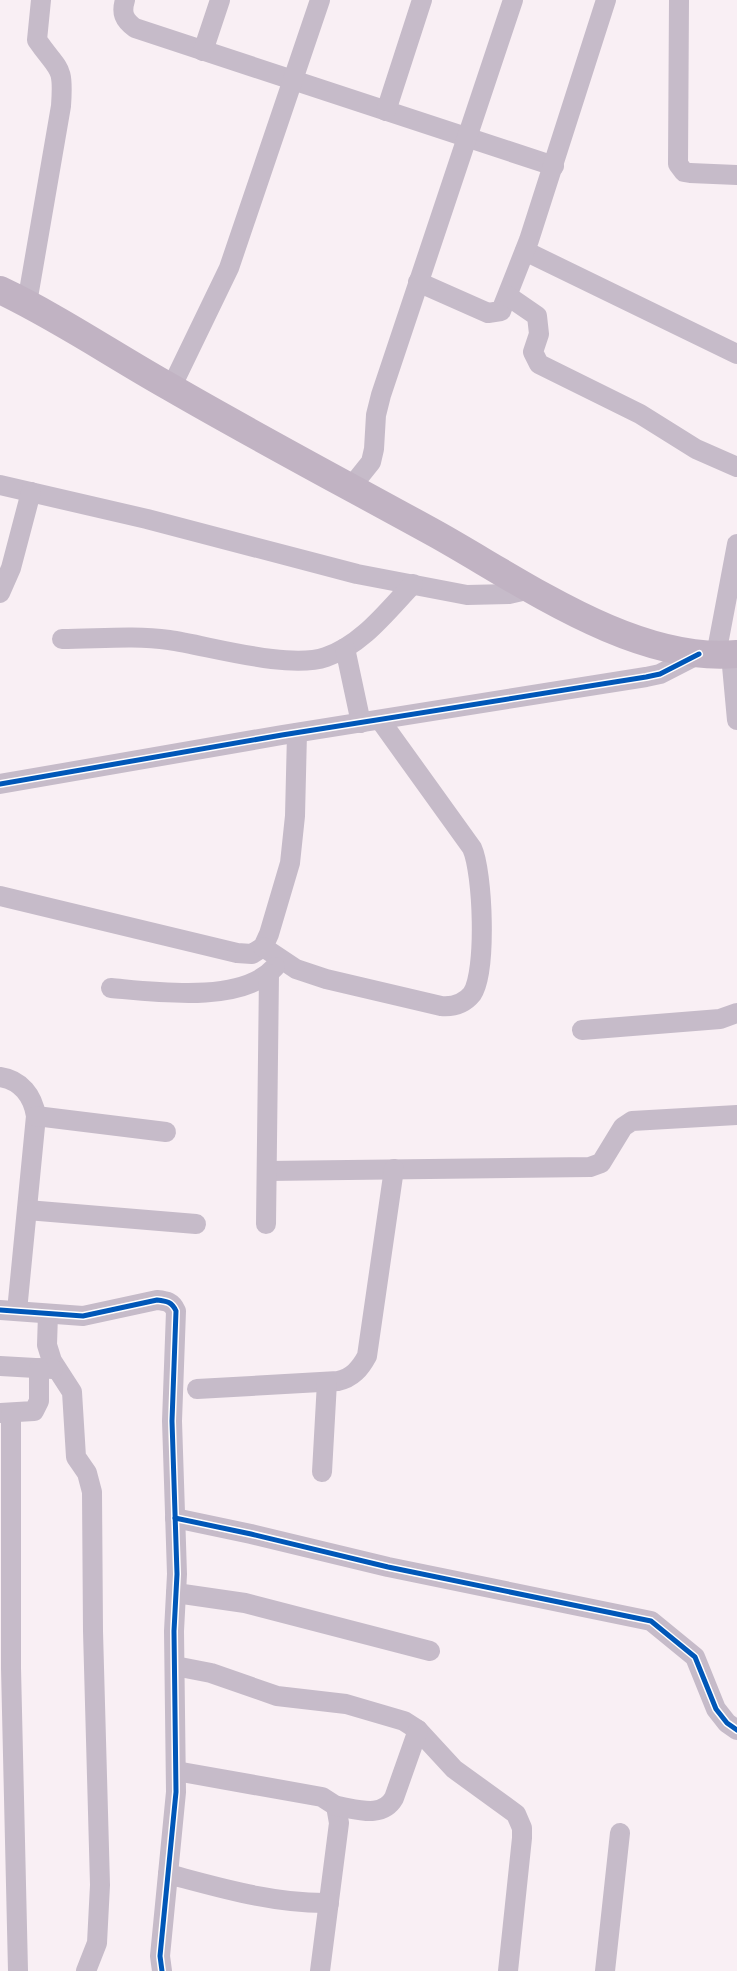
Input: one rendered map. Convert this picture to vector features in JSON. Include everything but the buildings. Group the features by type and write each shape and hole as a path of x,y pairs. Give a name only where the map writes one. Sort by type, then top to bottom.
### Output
{"main road":[{"path":"0,290 27,303 171,388 531,589 595,622 644,642 721,655"}],"street":[{"path":"27,303 62,90 60,68 37,40 41,0"},
{"path":"125,0 122,8 123,15 127,22 135,28 554,166"},
{"path":"203,51 220,0"},
{"path":"171,388 229,268 320,0"},
{"path":"386,111 422,0"},
{"path":"351,487 371,462 379,402 513,0"},
{"path":"418,282 488,313 501,311 525,251 554,166 606,0"},
{"path":"679,0 678,164 684,172 737,175"},
{"path":"525,251 737,354"},
{"path":"508,296 537,316 539,334 533,352 539,364 640,414 696,449 737,466"},
{"path":"0,485 147,518 357,574 467,595 509,594 531,589"},
{"path":"0,593 11,568 31,492"},
{"path":"737,544 721,655 737,720"},
{"path":"62,639 167,640 300,662 328,657 345,648 364,634 413,584"},
{"path":"111,988 164,992 218,990 254,983 275,968 296,969 326,979 441,1006 453,1007 471,995 476,986 480,968 481,904 476,858 370,721 345,648"},
{"path":"0,784 297,733 646,677 721,655"},
{"path":"0,896 237,953 252,954 263,947 269,934 290,863 295,816 297,733"},
{"path":"263,947 275,968 266,1224"},
{"path":"582,1030 720,1019 737,1013"},
{"path":"0,1077 12,1080 25,1090 32,1098 36,1116 27,1210 9,1311 83,1316 158,1300 166,1300 173,1304 176,1311 177,1327 172,1420 176,1593 176,1771 175,1806 160,1956 162,1971"},
{"path":"267,1171 590,1166 601,1163 623,1127 632,1121 737,1115"},
{"path":"36,1116 166,1132"},
{"path":"197,1389 327,1382 348,1379 358,1370 367,1356 394,1169"},
{"path":"27,1210 196,1224"},
{"path":"18,1971 8,1883 5,1413 28,1413 37,1407 48,1368 48,1314"},
{"path":"0,1366 48,1368 72,1392 76,1457 87,1472 92,1492 93,1631 100,1886 97,1943 86,1971"},
{"path":"322,1472 327,1382"},
{"path":"175,1518 388,1567 651,1621 695,1658 716,1709 727,1723 737,1730"},
{"path":"176,1593 245,1603 430,1652"},
{"path":"175,1666 211,1672 277,1696 332,1701 389,1715 404,1721 418,1730 454,1769 516,1814 520,1820 522,1838 508,1971"},
{"path":"176,1771 322,1797 336,1806 376,1811 390,1806 418,1730"},
{"path":"320,1971 339,1823 336,1806"},
{"path":"604,1971 620,1833"},
{"path":"168,1874 275,1900 294,1903 329,1903"}],"cycle path":[{"path":"0,784 282,735 646,677 660,674 699,654"},
{"path":"0,1310 83,1316 157,1300 169,1302 176,1311 172,1421 177,1574 174,1631 176,1792 160,1956 162,1971"},
{"path":"175,1518 388,1567 651,1621 695,1657 716,1709 727,1723 737,1730"}]}
